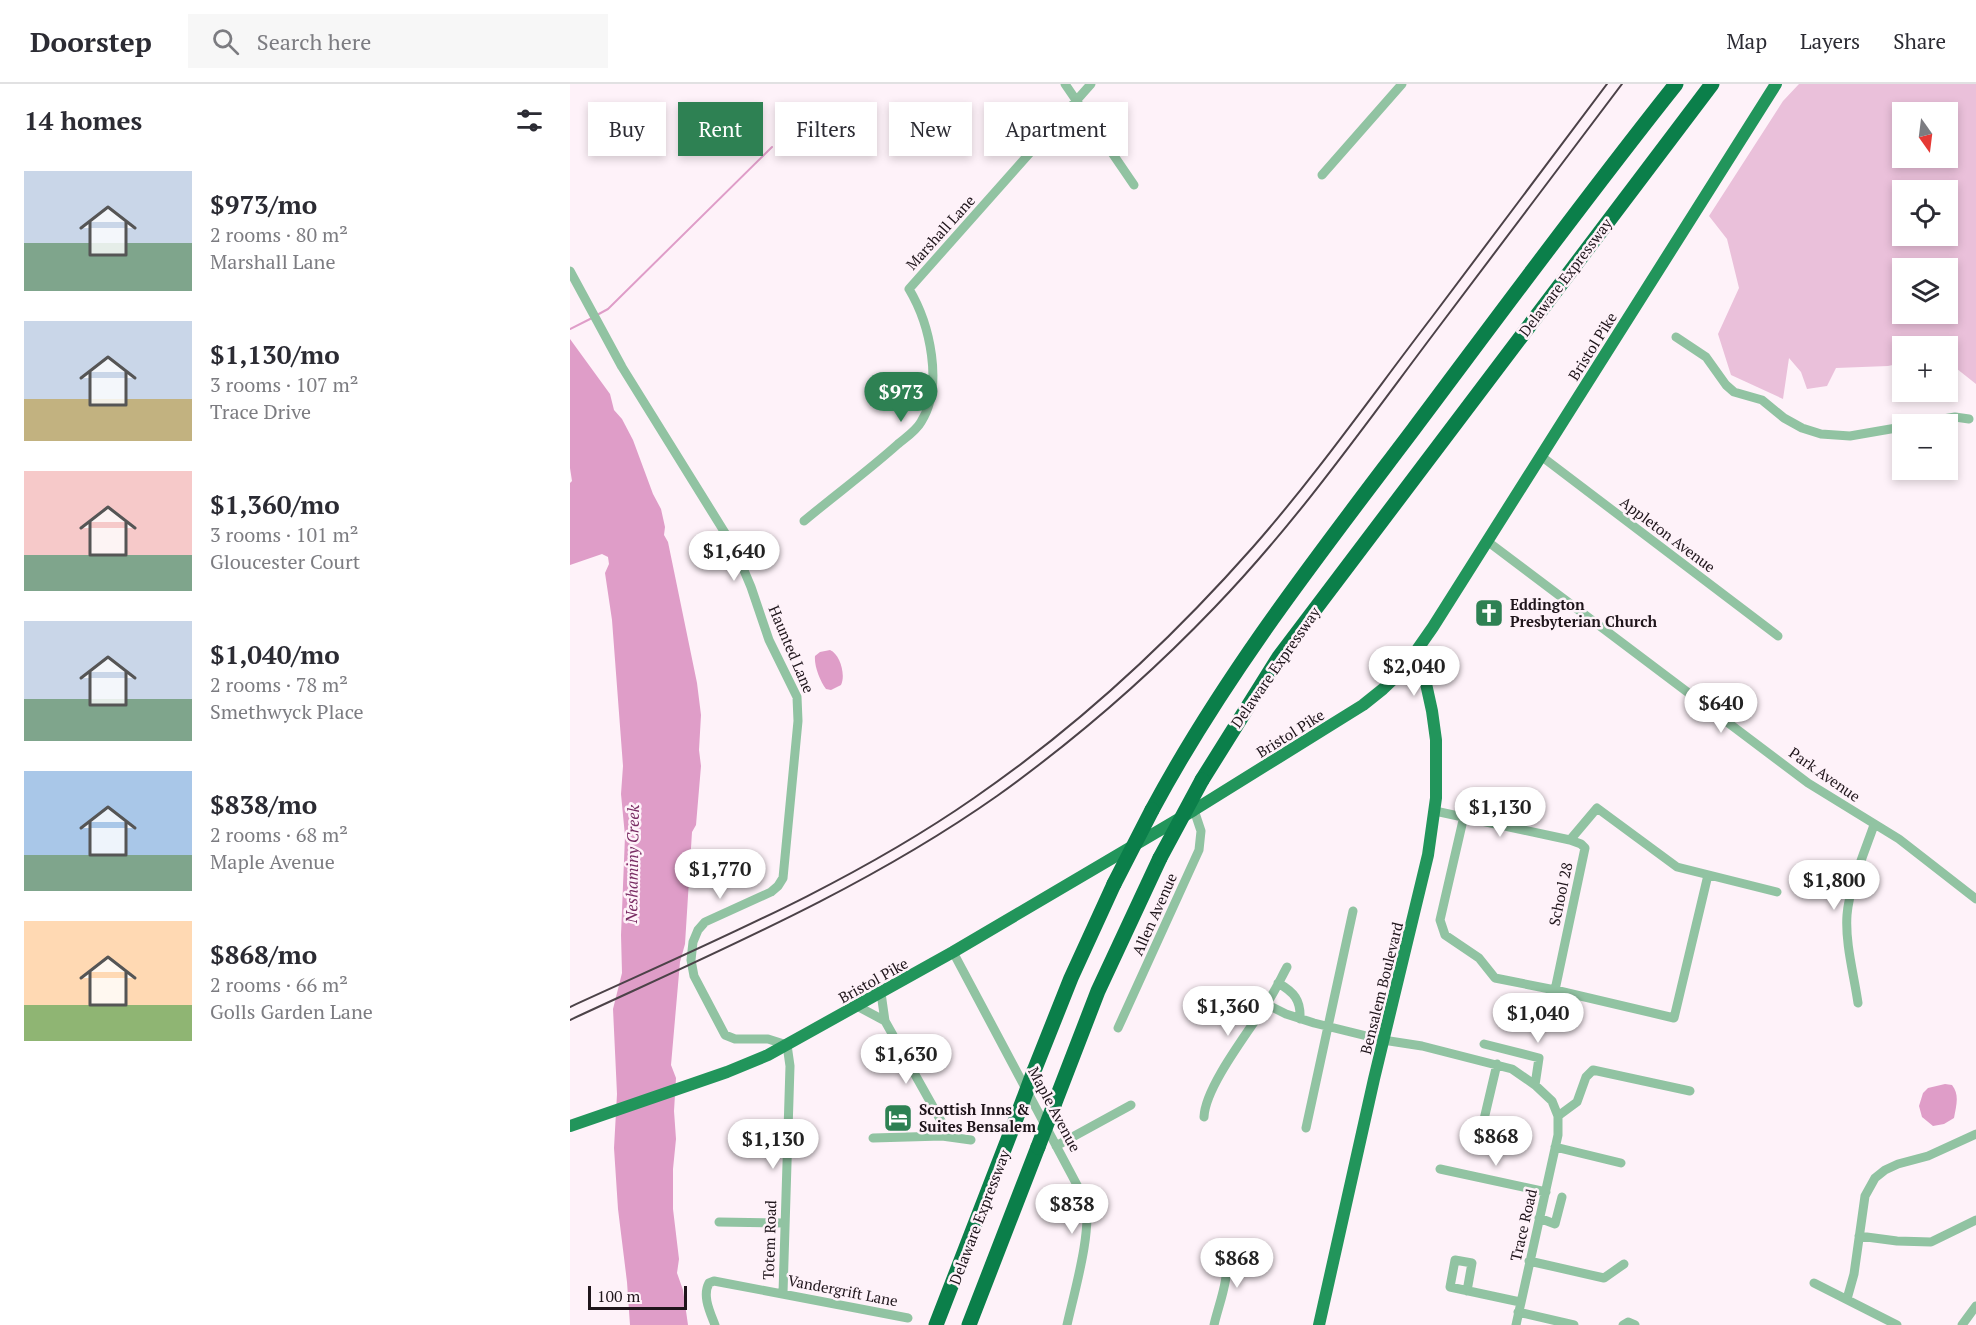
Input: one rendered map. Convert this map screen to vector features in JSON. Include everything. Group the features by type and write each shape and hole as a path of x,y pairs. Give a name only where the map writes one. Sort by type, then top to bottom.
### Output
{"highway":[{"name":"Delaware Expressway","path":"936,1325 1076,968 1114,884 1152,810 1216,700 1271,619 1676,84"},
{"name":"Delaware Expressway","path":"969,1325 1098,991 1160,858 1202,780 1279,657 1712,84"}],"main road":[{"name":"Bristol Pike","path":"570,1126 768,1055 787,1045 953,952 1194,810 1366,703 1390,683 1412,660 1776,84"},
{"name":"Bensalem Boulevard","path":"1319,1325 1383,1040 1428,855 1435,811 1437,770 1433,718 1423,670 1412,660"}],"street":[{"path":"1065,84 1134,185"},
{"name":"Marshall Lane","path":"804,521 921,424 929,403 932,372 930,345 925,324 909,289 1091,84"},
{"path":"1322,175 1402,84"},
{"name":"Haunted Lane","path":"570,271 622,367 735,549 769,640 797,697 798,721 783,878 771,892 705,922 698,930 692,948 694,976 722,1032 731,1038 768,1039 787,1045"},
{"path":"1676,337 1706,357 1726,386 1734,392 1758,398 1784,418 1802,428 1821,434 1850,436 1892,429"},
{"path":"1958,417 1969,419"},
{"name":"Appleton Avenue","path":"1541,456 1778,636"},
{"name":"Park Avenue","path":"1487,541 1808,783 1919,853 1976,899"},
{"path":"1435,811 1570,840 1597,808 1677,867 1777,892"},
{"name":"Allen Avenue","path":"1118,1028 1199,850 1201,831 1194,810"},
{"path":"1464,816 1440,920 1445,934 1479,958 1495,978 1674,1018 1708,875"},
{"path":"1858,1003 1847,915 1853,888 1874,825"},
{"name":"School 28","path":"1556,990 1585,848 1570,840"},
{"path":"1306,1128 1353,911"},
{"name":"Maple Avenue","path":"953,952 1080,1189 1088,1210 1087,1230 1067,1325"},
{"path":"1204,1117 1204,1110 1212,1090 1287,966"},
{"path":"1278,983 1295,995 1300,1019"},
{"path":"880,993 885,1021 950,1137"},
{"path":"1266,1004 1300,1019 1329,1027 1497,1064 1512,1070 1535,1085 1552,1101 1558,1116 1577,1101 1586,1077 1593,1070 1690,1091"},
{"path":"857,1006 885,1021"},
{"path":"754,1039 760,1043 768,1055"},
{"path":"1484,1044 1539,1058 1535,1085"},
{"name":"Totem Road","path":"783,1293 790,1066 787,1045"},
{"path":"1481,1132 1497,1064"},
{"path":"1056,1146 1131,1106"},
{"name":"Trace Road","path":"1516,1325 1558,1135 1558,1116"},
{"path":"1847,1299 1854,1274 1865,1196 1879,1174 1898,1164 1944,1150 1976,1134"},
{"path":"873,1138 950,1137 971,1140"},
{"path":"1555,1147 1621,1163"},
{"path":"1440,1169 1546,1192"},
{"path":"1539,1218 1555,1224 1562,1197"},
{"path":"1859,1236 1897,1241 1931,1242 1976,1220"},
{"path":"719,1222 785,1223"},
{"path":"1214,1325 1227,1264 1225,1253"},
{"path":"1529,1261 1604,1278 1624,1264"},
{"name":"Vandergrift Lane","path":"715,1325 706,1296 707,1286 711,1282 718,1281 908,1318"},
{"path":"1814,1283 1897,1325"},
{"path":"1467,1291 1519,1307 1539,1321 1574,1325"},
{"path":"1962,1325 1976,1306"},
{"path":"1623,1325 1631,1322 1635,1325"}],"shaded area":[{"path":"1799,84 1976,84 1976,384 1958,370 1958,336 1892,336 1892,365 1836,368 1827,386 1807,389 1801,372 1789,358 1783,399 1731,375 1718,334 1739,288 1727,239 1709,216 1783,101"}],"water":[{"name":"Neshaminy Creek","path":"570,339 610,394 614,410 622,419 633,440 661,509 665,527 664,535 668,542 697,683 701,715 699,750 701,766 696,825 692,832 685,944 680,962 671,1065 676,1078 673,1209 679,1259 677,1273 683,1290 688,1325 630,1325 614,1148 617,1094 613,1009 622,973 621,935 625,836 621,794 623,766 612,620 605,573 609,564 608,557 602,554 570,565 570,483 572,481 570,468"},
{"path":"830,650 839,660 843,676 841,685 831,690 826,689 822,682 815,660 815,656 820,652"},
{"path":"1945,1084 1952,1085 1956,1093 1954,1118 1944,1124 1933,1126 1922,1117 1919,1106 1923,1093 1928,1088"}],"waterway":[{"path":"597,315 608,309 772,147"},
{"path":"570,329 592,318"}],"railway":[{"path":"570,1007 776,912 877,858 926,829 1012,771 1121,681 1189,616 1253,547 1300,491 1607,84"},
{"path":"570,1020 734,944 895,861 947,830 997,796 1055,753 1137,683 1215,607 1302,508 1622,84"}],"place":[{"name":"Eddington Presbyterian Church","path":"1489,613"},
{"name":"Scottish Inns & Suites Bensalem","path":"898,1118"}]}
